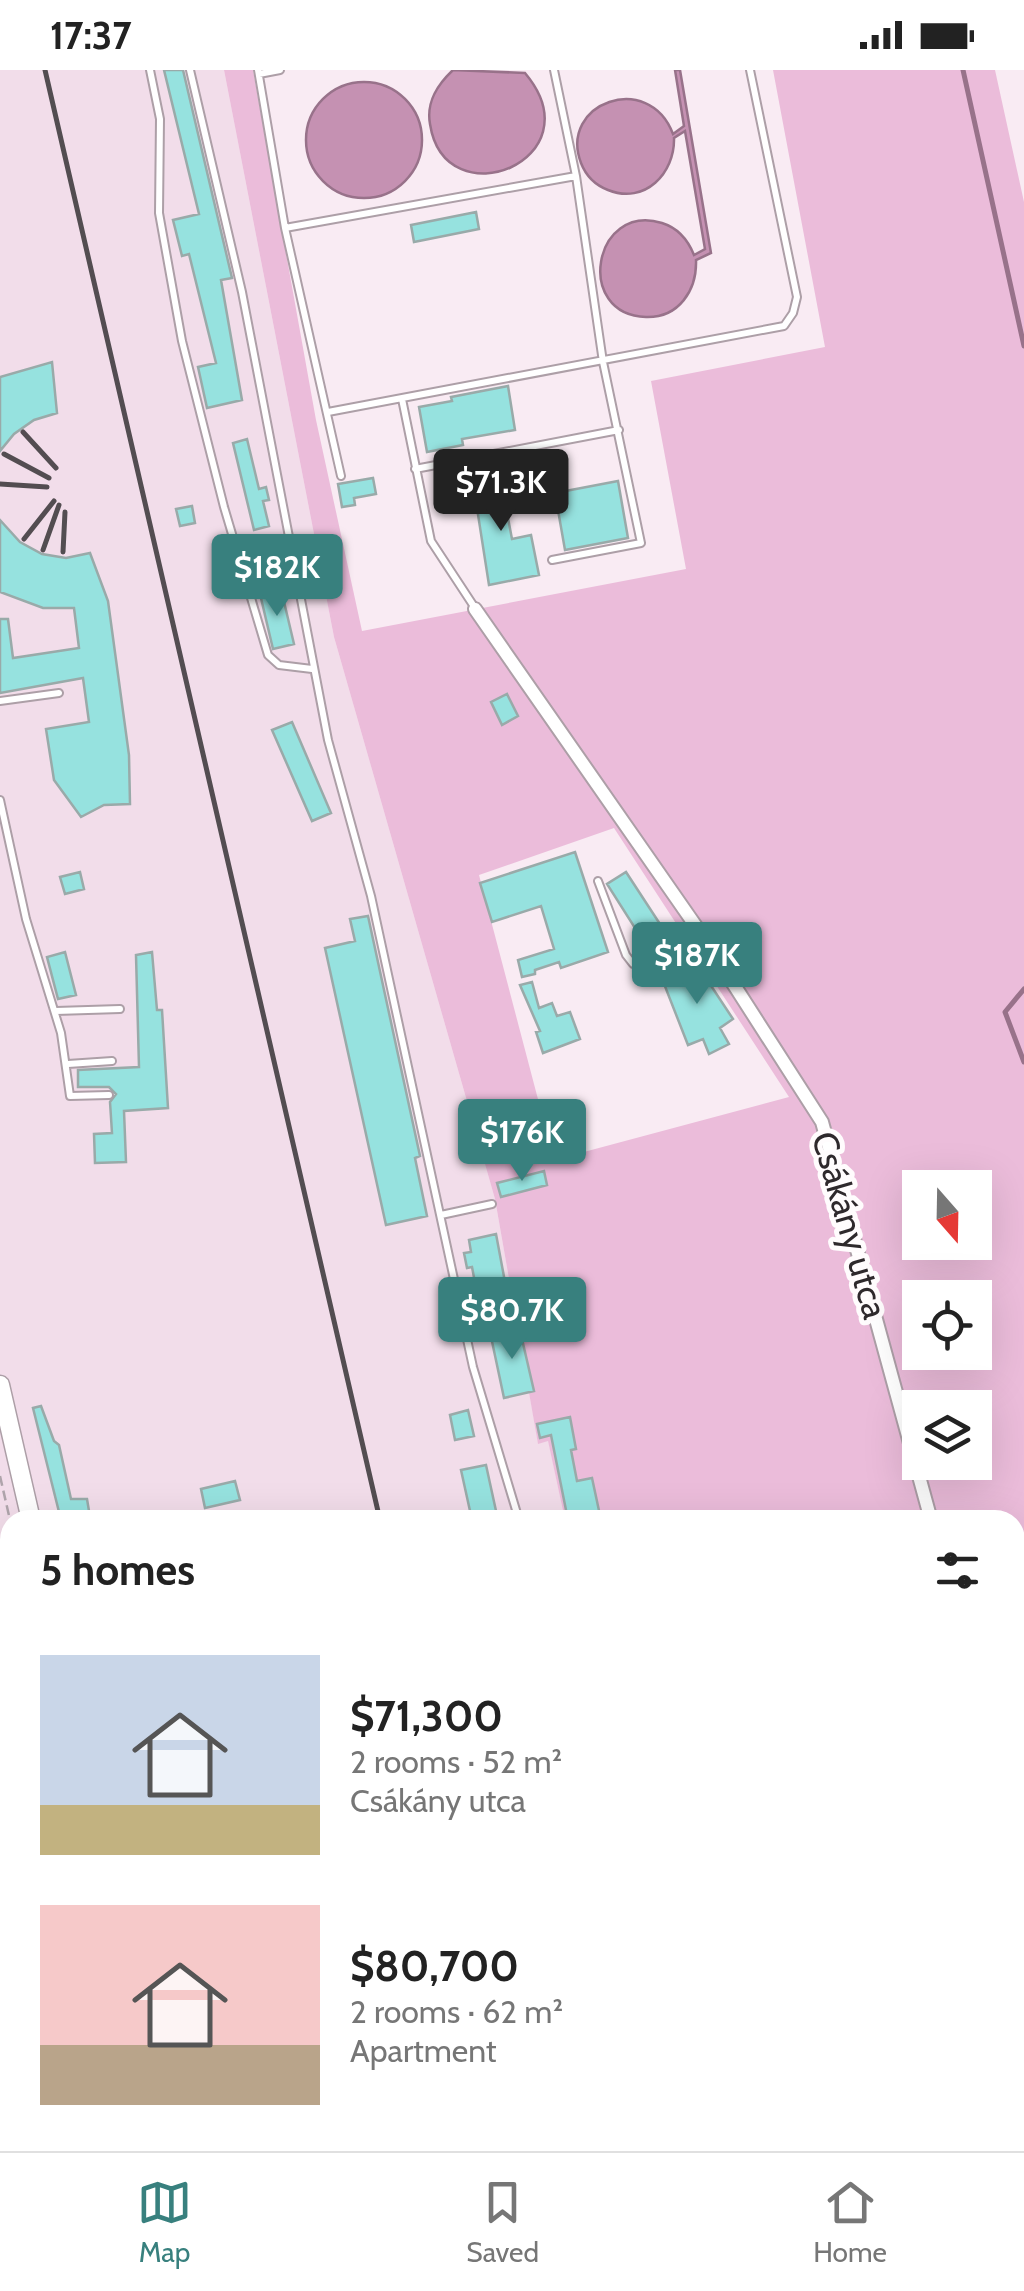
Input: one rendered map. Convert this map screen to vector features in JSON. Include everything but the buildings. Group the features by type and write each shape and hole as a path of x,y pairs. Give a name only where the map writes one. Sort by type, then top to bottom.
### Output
{"main road":[{"path":"0,1385 29,1510"}],"street":[{"name":"Csákány utca","path":"475,609 702,935 822,1122 928,1510"}],"lane":[{"path":"150,70 160,120 159,213 182,341 224,507 268,655 279,665 312,669"},
{"path":"190,70 242,292 328,740 372,896 474,1366 516,1510"},
{"path":"280,70 258,72 285,228 341,476"},
{"path":"552,560 641,543 603,362 576,176 554,70"},
{"path":"328,412 778,329 794,313 797,296 750,70"},
{"path":"285,228 576,176"},
{"path":"402,399 431,541 475,609"},
{"path":"415,469 619,430"},
{"path":"0,701 59,692"},
{"path":"0,800 26,919 56,1011 68,1064 70,1096 109,1095"},
{"path":"598,882 633,964 656,965 702,935"},
{"path":"56,1011 120,1008"},
{"path":"68,1064 112,1061"},
{"path":"441,1216 492,1204"}],"path":[{"path":"0,1476 8,1510"}],"shaded area":[{"path":"0,70 224,70 334,637 495,1199 538,1443 548,1440 563,1510 0,1510"},
{"path":"224,70 253,70 316,420 362,631 686,569 651,381 825,347 773,70 995,70 1024,202 1024,1510 563,1510 548,1441 538,1444 495,1199 334,637","holes":["614,828 789,1097 554,1160 479,875"]},
{"path":"453,70 525,73 542,104 543,131 531,153 510,168 486,173 461,169 441,153 430,124 431,101"},
{"path":"675,70 680,70 711,253 696,260 693,282 677,307 646,317 623,312 608,299 601,281 601,261 608,243 620,229 639,221 673,228 694,255 705,249 685,131 674,138 663,174 655,183 634,193 608,190 592,180 581,163 577,142 582,124 594,111 609,102 627,99 645,103 661,114 673,134 684,126"},
{"path":"364,82 386,87 405,99 417,118 422,140 417,162 405,181 386,193 364,198 342,193 323,181 311,162 306,140 311,118 323,99 342,87"}],"waterway":[{"path":"963,70 1024,346"},
{"path":"1024,989 1005,1012 1024,1062"}],"railway":[{"path":"45,70 378,1510"},
{"path":"23,432 56,468"},
{"path":"4,454 49,478"},
{"path":"0,484 47,487"},
{"path":"24,539 54,501"},
{"path":"43,550 59,505"},
{"path":"63,552 65,512"}]}
